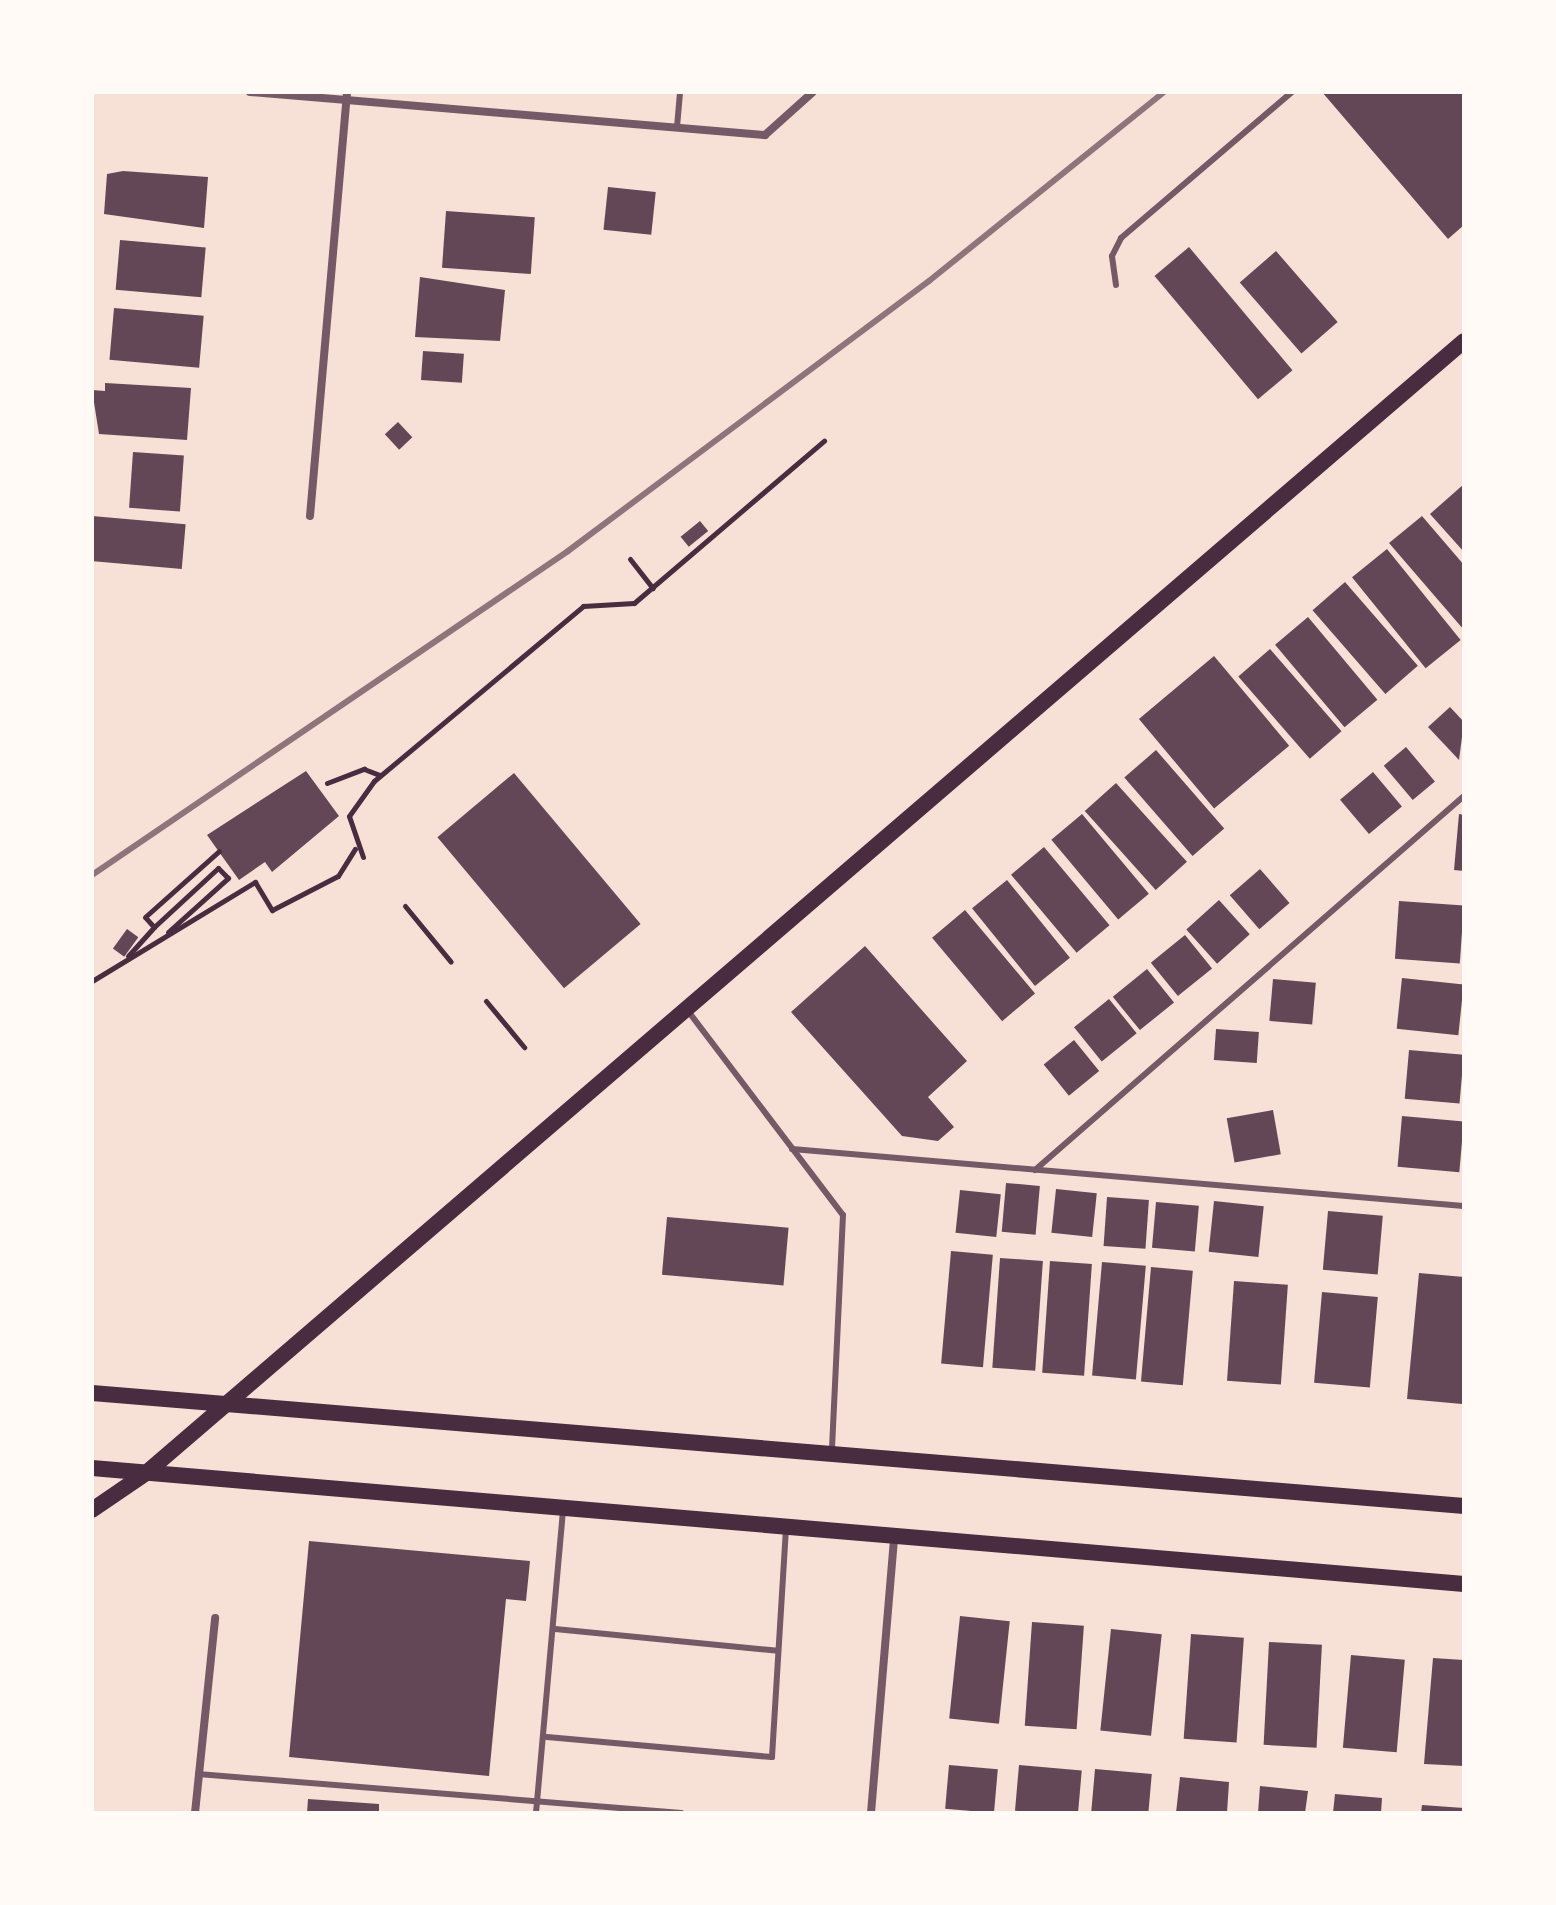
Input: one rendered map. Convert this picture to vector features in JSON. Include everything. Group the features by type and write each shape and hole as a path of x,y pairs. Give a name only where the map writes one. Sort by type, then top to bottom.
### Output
{"main road":[{"path":"92,1510 146,1473 683,1005 1461,350"},
{"path":"92,1393 1464,1506"},
{"path":"92,1468 1464,1584"}],"street":[{"path":"250,92 346,96 765,135 813,92"},
{"path":"310,516 346,96"},
{"path":"871,1813 894,1537"},
{"path":"195,1813 215,1618"}],"lane":[{"path":"677,127 680,92"},
{"path":"1116,285 1112,256 1121,238 1292,92"},
{"path":"1035,1170 1464,796"},
{"path":"683,1005 843,1215 832,1452"},
{"path":"792,1149 1464,1206"},
{"path":"536,1813 547,1737 564,1509"},
{"path":"547,1737 772,1757 786,1528"},
{"path":"555,1629 778,1651"},
{"path":"198,1774 681,1813"}],"path":[{"path":"363,857 355,849 349,816 380,775 583,606 621,607 653,588 824,441"},
{"path":"630,559 653,588"},
{"path":"327,783 364,769 380,775"},
{"path":"92,981 255,882 272,910 338,876 355,849"},
{"path":"154,927 145,917 219,851"},
{"path":"125,961 154,927 218,868 228,878 162,938"},
{"path":"405,906 451,962"},
{"path":"486,1001 524,1047"}],"building":[{"path":"1322,92 1464,92 1464,225 1448,239"},
{"path":"123,171 208,177 204,228 104,214 107,174"},
{"path":"608,187 656,192 651,235 604,230"},
{"path":"446,211 535,217 531,274 442,268"},
{"path":"120,240 206,247 201,297 116,290"},
{"path":"1189,247 1292,370 1258,399 1155,276"},
{"path":"1276,251 1338,322 1301,353 1240,282"},
{"path":"420,277 505,290 500,341 415,337"},
{"path":"114,308 204,316 199,368 109,360"},
{"path":"423,351 464,354 462,383 421,380"},
{"path":"105,383 191,388 187,440 99,434 92,390 105,391"},
{"path":"398,422 412,437 399,450 385,434"},
{"path":"133,452 184,456 180,511 129,508"},
{"path":"1464,484 1464,552 1430,514"},
{"path":"92,516 186,524 182,569 92,561"},
{"path":"1422,516 1464,565 1464,630 1389,543"},
{"path":"700,521 708,531 689,547 681,537"},
{"path":"1387,549 1461,640 1426,668 1352,577"},
{"path":"1345,582 1418,666 1385,694 1313,610"},
{"path":"1308,617 1377,700 1344,727 1275,645"},
{"path":"1270,649 1342,731 1310,759 1238,677"},
{"path":"1214,656 1289,746 1214,809 1139,719"},
{"path":"1450,707 1464,722 1459,760 1428,727"},
{"path":"1406,747 1435,781 1413,800 1384,766"},
{"path":"1156,750 1224,828 1193,856 1124,778"},
{"path":"306,771 339,816 272,872 265,862 239,880 207,835"},
{"path":"1373,772 1402,806 1369,834 1340,800"},
{"path":"514,773 641,924 564,988 437,837"},
{"path":"1116,783 1187,862 1156,890 1085,811"},
{"path":"1082,814 1149,894 1118,919 1051,840"},
{"path":"1459,814 1464,815 1464,871 1454,870"},
{"path":"1044,847 1110,925 1077,953 1011,875"},
{"path":"1260,869 1290,903 1259,929 1230,895"},
{"path":"1007,880 1070,958 1035,986 972,908"},
{"path":"1219,900 1250,934 1217,964 1186,929"},
{"path":"1399,901 1464,906 1460,963 1395,959"},
{"path":"965,910 1035,993 1002,1021 932,938"},
{"path":"127,929 138,937 124,957 113,948"},
{"path":"1185,935 1212,968 1178,996 1151,963"},
{"path":"865,946 967,1061 928,1097 954,1127 938,1141 902,1136 791,1012"},
{"path":"1147,969 1174,1002 1140,1030 1113,997"},
{"path":"1402,978 1464,984 1458,1035 1397,1029"},
{"path":"1273,979 1316,983 1312,1025 1269,1021"},
{"path":"1109,999 1137,1033 1102,1062 1074,1027"},
{"path":"1216,1029 1259,1032 1257,1063 1214,1060"},
{"path":"1074,1040 1099,1071 1069,1096 1044,1065"},
{"path":"1409,1050 1464,1055 1460,1104 1405,1099"},
{"path":"1273,1110 1281,1154 1235,1162 1227,1118"},
{"path":"1402,1116 1464,1121 1459,1172 1398,1167"},
{"path":"1006,1183 1040,1186 1036,1235 1002,1232"},
{"path":"1056,1189 1097,1193 1092,1237 1051,1233"},
{"path":"960,1190 1001,1194 996,1237 956,1233"},
{"path":"1107,1197 1149,1200 1145,1249 1104,1246"},
{"path":"1214,1201 1264,1206 1258,1257 1209,1252"},
{"path":"1156,1202 1199,1206 1195,1252 1152,1248"},
{"path":"1328,1211 1383,1216 1378,1275 1323,1270"},
{"path":"667,1217 789,1228 783,1285 662,1275"},
{"path":"951,1251 993,1255 983,1367 941,1364"},
{"path":"1000,1258 1043,1261 1035,1371 992,1368"},
{"path":"1050,1261 1092,1264 1084,1376 1042,1373"},
{"path":"1102,1262 1146,1266 1136,1379 1092,1376"},
{"path":"1151,1267 1193,1271 1183,1385 1141,1382"},
{"path":"1419,1273 1464,1277 1462,1404 1407,1399"},
{"path":"1234,1281 1288,1285 1281,1385 1227,1381"},
{"path":"1322,1292 1378,1297 1370,1388 1314,1383"},
{"path":"309,1541 530,1561 526,1601 506,1599 489,1776 289,1757"},
{"path":"960,1616 1010,1621 999,1724 949,1718"},
{"path":"1032,1622 1084,1626 1077,1729 1025,1726"},
{"path":"1111,1629 1162,1634 1151,1736 1100,1730"},
{"path":"1191,1634 1244,1638 1237,1742 1184,1739"},
{"path":"1269,1642 1322,1645 1317,1748 1264,1745"},
{"path":"1351,1655 1405,1660 1397,1752 1343,1748"},
{"path":"1433,1658 1464,1660 1464,1766 1424,1764"},
{"path":"949,1765 998,1769 994,1813 945,1809"},
{"path":"1019,1765 1082,1770 1078,1813 1015,1811"},
{"path":"1095,1769 1152,1774 1148,1813 1091,1813"},
{"path":"1180,1777 1229,1782 1227,1813 1176,1813"},
{"path":"1260,1786 1308,1791 1305,1813 1258,1813"},
{"path":"1335,1794 1382,1798 1381,1813 1333,1813"},
{"path":"308,1799 379,1804 379,1813 307,1813"},
{"path":"1422,1805 1464,1808 1464,1813 1421,1813"}],"railway":[{"path":"92,875 568,551 929,281 1164,92"}]}
